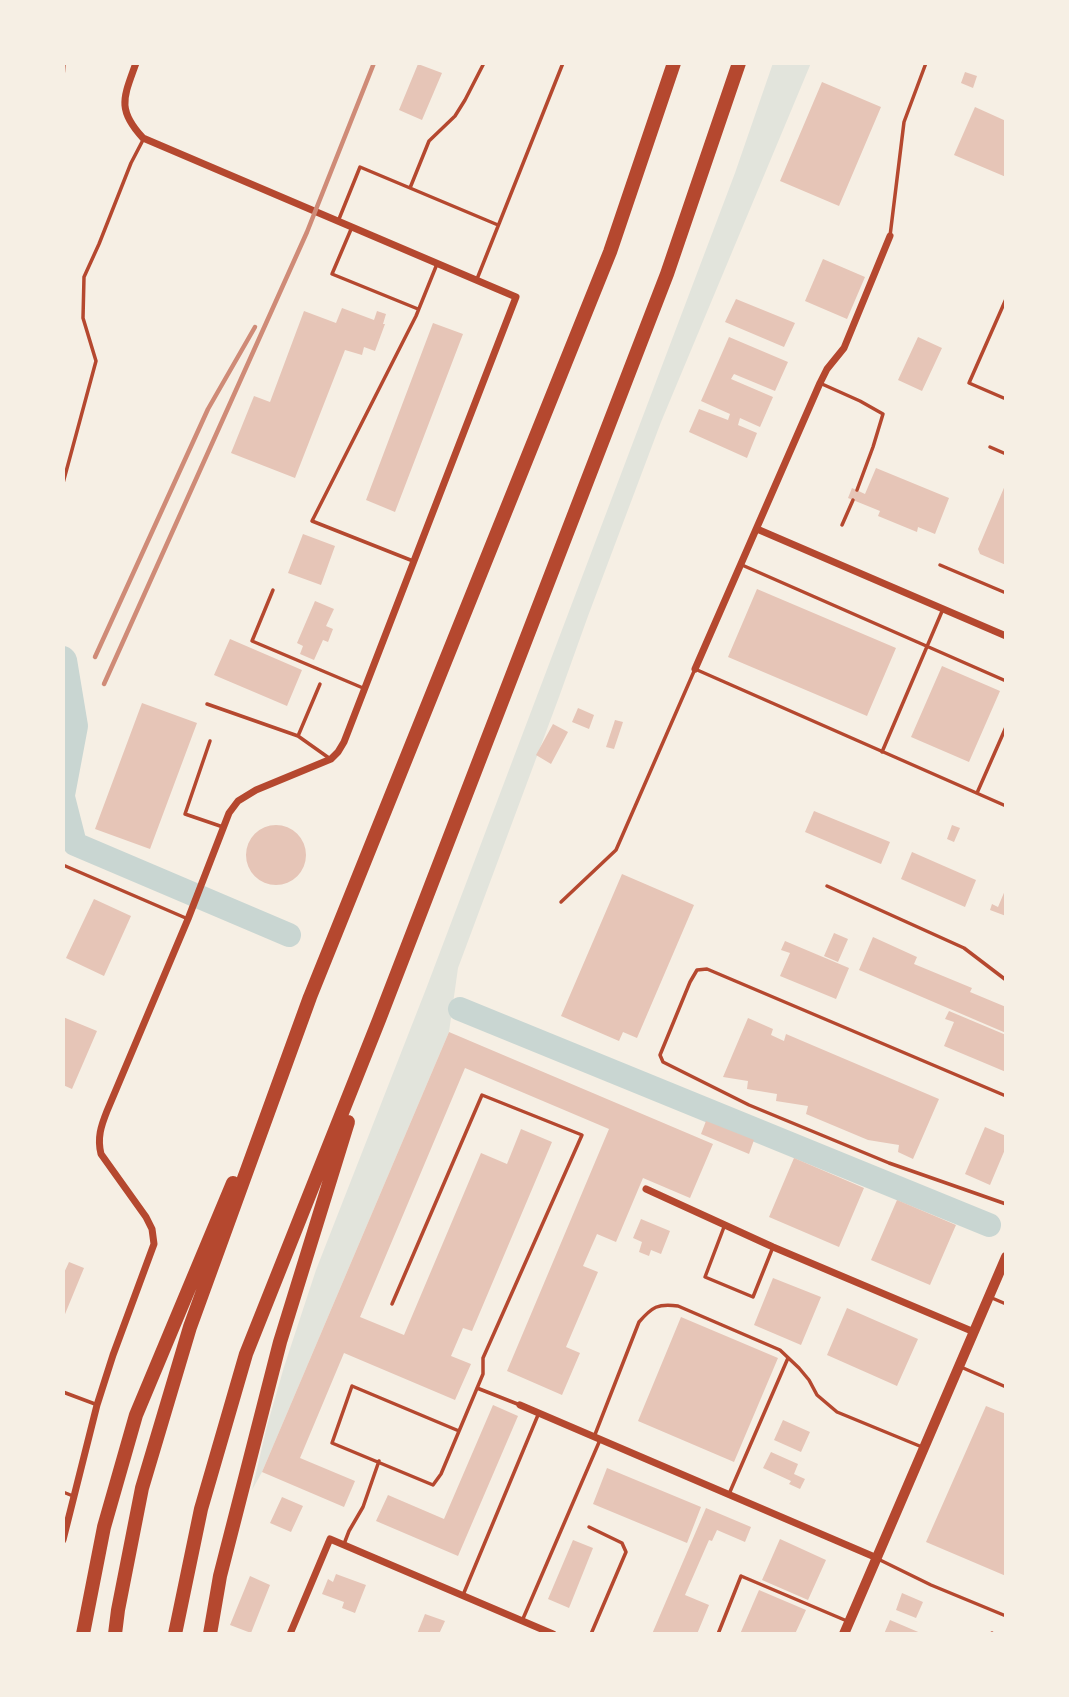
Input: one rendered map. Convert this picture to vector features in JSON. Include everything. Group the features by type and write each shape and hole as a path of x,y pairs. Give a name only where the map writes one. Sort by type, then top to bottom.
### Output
{"highway":[{"path":"83,1634 104,1527 136,1415 310,997 610,252 674,63"},
{"path":"175,1634 201,1509 246,1354 379,1020 667,274 739,63"},
{"path":"115,1634 142,1489 190,1327 310,997"},
{"path":"211,1634 220,1576 280,1342 379,1020"}],"main road":[{"path":"844,1634 1006,1257"}],"street":[{"path":"63,1541 97,1405 154,1244 152,1229 146,1217 101,1154 99,1132 229,813 238,802 256,790 331,760 344,742 516,297 144,138 132,126 125,112 125,96 136,63"},
{"path":"695,669 820,383 827,369 844,348 890,236"},
{"path":"757,529 1006,635"},
{"path":"646,1189 773,1247 974,1332"},
{"path":"520,1405 877,1558"},
{"path":"290,1634 330,1539 553,1634"}],"lane":[{"path":"410,188 429,141 454,116 484,63"},
{"path":"476,280 563,63"},
{"path":"890,236 904,122 926,63"},
{"path":"63,483 96,361 83,318 84,277 144,138"},
{"path":"338,221 360,167 498,225"},
{"path":"352,227 332,274 418,309"},
{"path":"415,561 312,521 418,309 437,264"},
{"path":"1006,299 969,383 1006,399"},
{"path":"820,383 883,414 857,490"},
{"path":"990,447 1006,454"},
{"path":"842,525 853,500"},
{"path":"741,565 1006,681"},
{"path":"940,565 1006,593"},
{"path":"273,590 252,641 365,689"},
{"path":"882,752 943,608"},
{"path":"561,902 615,850 695,669 1006,806"},
{"path":"298,736 320,684"},
{"path":"207,704 298,736 331,760"},
{"path":"977,793 1006,727"},
{"path":"210,741 185,814 223,827"},
{"path":"63,865 188,919"},
{"path":"827,886 964,948 1006,980"},
{"path":"1006,1096 707,969 697,970 690,982 660,1055 663,1062 749,1105 889,1163 1006,1204"},
{"path":"392,1304 482,1095 582,1135 483,1358 483,1374 441,1474 433,1485 332,1443 352,1386 459,1431"},
{"path":"725,1225 705,1277 752,1297 773,1247"},
{"path":"989,1297 1006,1304"},
{"path":"523,1621 597,1438 639,1322 658,1306 678,1306 780,1350 809,1380 817,1395 837,1412 924,1448"},
{"path":"728,1494 788,1358"},
{"path":"959,1366 1006,1387"},
{"path":"477,1388 520,1405"},
{"path":"63,1392 97,1405"},
{"path":"463,1595 539,1413"},
{"path":"344,1545 363,1507 379,1461"},
{"path":"63,1492 73,1496"},
{"path":"589,1527 622,1543 626,1552 591,1634"},
{"path":"877,1558 931,1585 1006,1616"},
{"path":"718,1634 741,1576 849,1622"}],"shaded area":[{"path":"773,63 811,63 661,422 588,616 458,968 449,1032 252,1490 284,1367 316,1270 426,989 735,173"}],"building":[{"path":"418,64 442,73 422,120 399,110"},
{"path":"965,72 977,76 973,88 961,83"},
{"path":"822,82 881,107 839,206 780,181"},
{"path":"975,107 1006,121 1006,177 954,155"},
{"path":"823,259 865,277 847,319 805,301"},
{"path":"736,299 795,323 784,347 725,322"},
{"path":"342,308 374,320 377,311 386,314 385,324 375,351 364,347 362,355 345,350 295,478 231,453 254,396 270,402 304,311 336,323"},
{"path":"433,323 463,334 395,512 366,500"},
{"path":"729,337 788,362 775,391 734,374 731,379 773,397 760,427 740,418 738,425 757,433 747,458 689,432 699,409 728,420 730,414 701,401"},
{"path":"918,337 942,348 922,391 898,380"},
{"path":"876,468 949,498 935,534 918,527 917,532 878,516 880,511 848,498 852,488 865,494"},
{"path":"1006,483 1006,565 980,554 978,549"},
{"path":"303,534 335,546 321,585 288,573"},
{"path":"757,589 896,648 867,716 728,657"},
{"path":"315,601 334,609 326,626 333,629 328,642 323,640 314,660 300,654 303,646 297,643"},
{"path":"230,639 302,670 287,706 214,675"},
{"path":"942,666 1000,691 969,762 911,737"},
{"path":"142,703 197,723 150,849 95,829"},
{"path":"578,708 594,715 589,729 572,722"},
{"path":"615,720 623,722 614,749 606,747"},
{"path":"553,724 568,732 551,764 536,755"},
{"path":"814,811 890,842 881,864 805,832"},
{"path":"276,825 297,834 306,855 297,876 276,885 255,876 246,855 255,834"},
{"path":"952,825 960,828 954,842 947,839"},
{"path":"912,852 976,880 965,907 901,879"},
{"path":"622,874 694,905 637,1038 623,1032 619,1041 561,1016"},
{"path":"1006,888 1006,916 990,910 992,904 998,907"},
{"path":"94,899 131,916 104,976 66,958"},
{"path":"834,933 848,939 838,962 824,956"},
{"path":"873,937 917,957 914,964 972,988 970,992 1006,1007 1006,1033 859,970"},
{"path":"785,941 849,968 836,999 780,976 790,953 781,950"},
{"path":"949,1011 1006,1035 1006,1072 944,1046 954,1022 945,1019"},
{"path":"63,1017 97,1031 72,1089 63,1085"},
{"path":"748,1018 773,1029 771,1035 784,1041 786,1034 939,1099 913,1159 898,1152 899,1145 868,1140 806,1114 808,1106 776,1101 777,1094 747,1089 748,1081 723,1077"},
{"path":"449,1032 713,1144 690,1198 643,1178 616,1242 597,1234 583,1266 598,1272 566,1347 580,1353 562,1395 507,1371 609,1129 465,1068 360,1317 404,1335 481,1153 507,1164 521,1129 552,1142 472,1331 463,1328 451,1356 471,1364 455,1400 344,1353 300,1458 355,1481 344,1507 262,1472"},
{"path":"706,1121 754,1140 749,1154 701,1134"},
{"path":"985,1127 1006,1136 1006,1147 990,1185 965,1174"},
{"path":"794,1158 864,1188 839,1247 769,1217"},
{"path":"897,1200 956,1225 930,1285 871,1260"},
{"path":"641,1219 670,1231 661,1254 651,1250 649,1256 639,1252 642,1242 633,1238"},
{"path":"69,1262 84,1268 63,1319 63,1275"},
{"path":"773,1278 821,1297 801,1345 754,1325"},
{"path":"847,1308 918,1339 897,1386 827,1355"},
{"path":"681,1317 778,1358 734,1462 638,1421"},
{"path":"493,1405 518,1416 458,1556 376,1521 388,1495 444,1519"},
{"path":"986,1406 1006,1414 1006,1576 926,1542"},
{"path":"783,1420 810,1432 801,1452 774,1440"},
{"path":"771,1452 798,1464 794,1474 805,1479 800,1489 789,1484 791,1481 763,1468"},
{"path":"607,1468 701,1507 687,1543 593,1504"},
{"path":"282,1497 303,1506 291,1532 270,1523"},
{"path":"706,1508 751,1527 745,1542 717,1530 712,1541 709,1540 685,1595 709,1605 697,1634 652,1634"},
{"path":"780,1539 826,1560 808,1600 762,1580"},
{"path":"573,1540 593,1548 569,1608 548,1599"},
{"path":"336,1574 366,1585 355,1613 342,1608 344,1602 322,1594 328,1579 333,1582"},
{"path":"250,1576 270,1585 251,1633 230,1625"},
{"path":"759,1590 806,1610 795,1634 740,1634"},
{"path":"902,1593 923,1602 916,1618 896,1610"},
{"path":"425,1614 445,1621 439,1634 417,1634"},
{"path":"890,1620 923,1634 884,1634"}],"waterway":[{"path":"63,658 76,726 63,795"},
{"path":"63,797 75,844 289,935"},
{"path":"460,1009 989,1225"}],"railway":[{"path":"63,72 64,63"},
{"path":"104,684 307,232 374,63"},
{"path":"95,657 208,409 255,327"}]}
